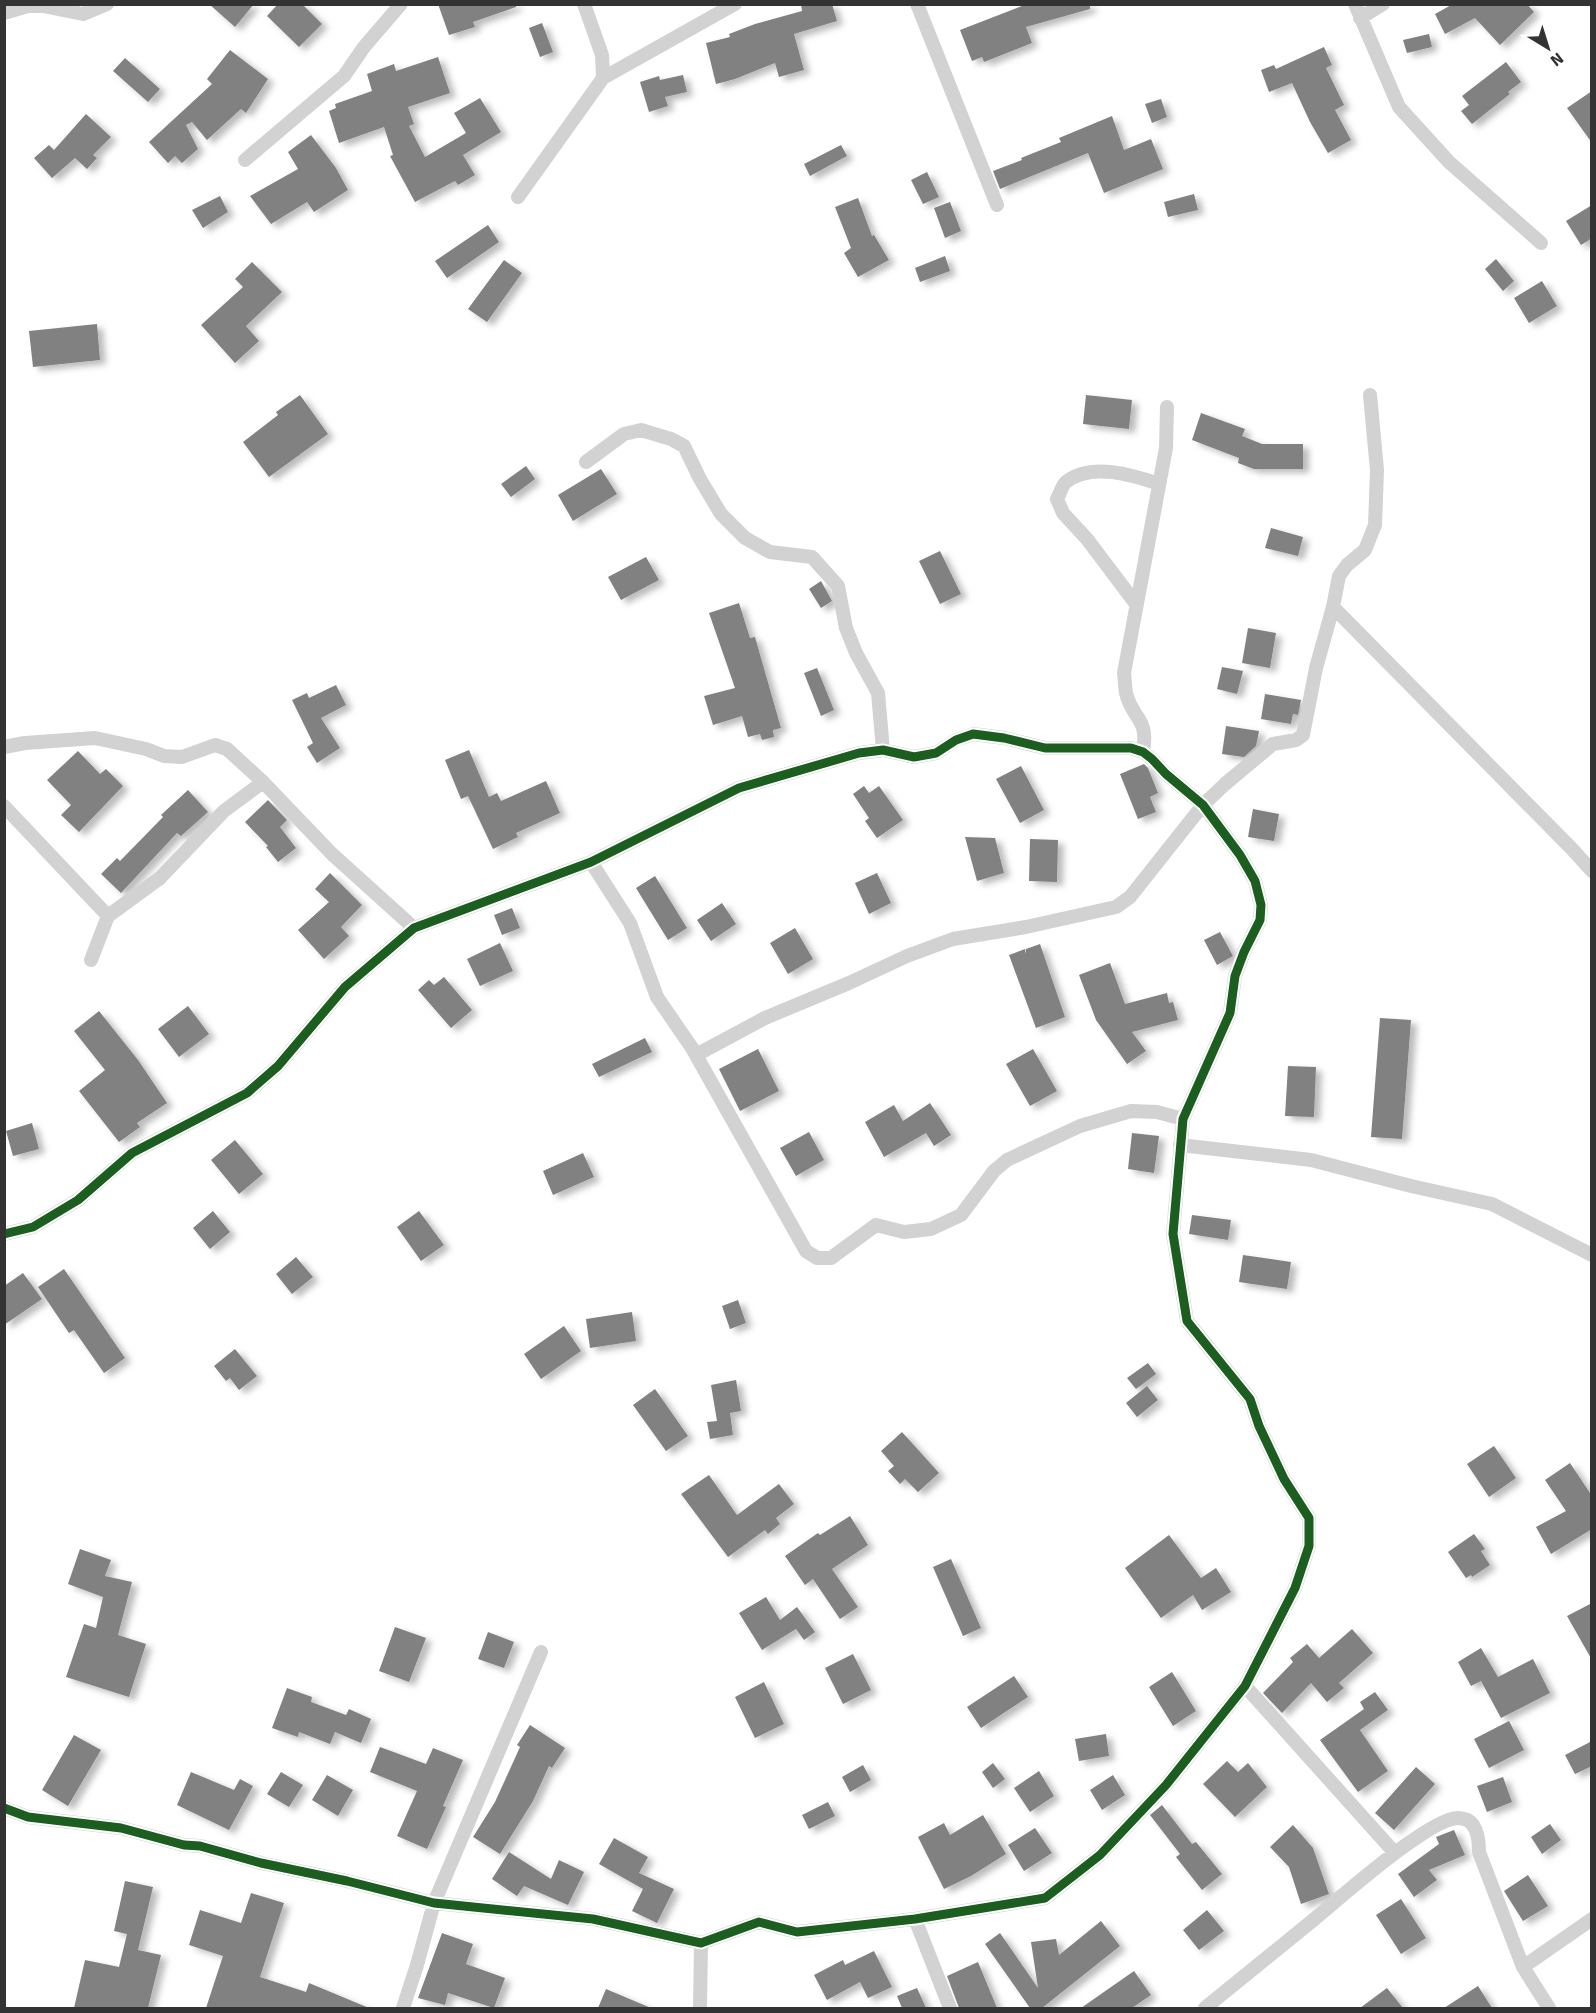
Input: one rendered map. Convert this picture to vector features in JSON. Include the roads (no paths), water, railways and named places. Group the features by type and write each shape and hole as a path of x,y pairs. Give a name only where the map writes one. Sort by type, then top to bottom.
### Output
{"street":[{"path":"4,13 28,6 43,6 83,14 107,4"},
{"path":"245,160 344,76 364,47 400,4"},
{"path":"584,4 602,56 603,78"},
{"path":"518,197 603,78 735,4"},
{"path":"917,4 997,205"},
{"path":"1383,4 1358,11 1399,107 1449,162 1541,243"},
{"path":"696,1055 765,1018 907,956 953,939 1026,927 1116,907 1130,897 1203,805 1274,744 1296,740 1303,735 1316,668 1339,576 1347,565 1365,550 1375,525 1377,470 1370,395"},
{"path":"1143,753 1145,737 1142,722 1133,710 1126,694 1124,674 1166,448 1167,407"},
{"path":"586,462 624,434 641,430 671,439 684,446 721,514 745,538 770,552 812,557 838,586 846,628 856,653 878,693 882,750"},
{"path":"1136,604 1087,539 1063,513 1057,499 1065,482 1090,472 1130,474 1159,484"},
{"path":"1333,607 1592,871"},
{"path":"4,1234 33,1227 78,1200 132,1154 247,1093 278,1066 345,987 414,928 591,862 739,788 859,753 882,750 914,757 936,753 956,740 973,734 1004,738 1045,748 1105,746 1131,748 1143,753 1203,805 1255,881 1261,905 1260,920 1235,976 1230,1013 1183,1119 1173,1234 1187,1321 1250,1399 1259,1426 1284,1479 1309,1518 1309,1546 1295,1588 1245,1686 1159,1793 1100,1855 1045,1898 915,1919 797,1932 759,1922 701,1943 593,1919 434,1903 347,1881 261,1863 200,1846 184,1845 121,1828 28,1818 4,1808"},
{"path":"4,747 25,743 95,738 146,749 164,756 182,757 214,745 226,749 263,782 332,854 414,928"},
{"path":"91,960 108,916 160,878 224,811 263,782"},
{"path":"4,806 108,916"},
{"path":"591,862 630,923 657,997 696,1055 806,1251 817,1258 831,1257 876,1225 904,1232 931,1229 961,1215 994,1171 1008,1160 1080,1126 1131,1111 1157,1112 1183,1119"},
{"path":"1180,1145 1311,1160 1492,1204 1592,1255"},
{"path":"403,2008 434,1903 541,1652"},
{"path":"1245,1686 1395,1853"},
{"path":"1205,2008 1395,1853 1434,1827 1456,1818 1468,1821 1479,1835 1479,1852 1523,1967 1549,2008"},
{"path":"915,1919 950,2008"},
{"path":"1523,1967 1592,1919"},
{"path":"700,2008 701,1943"}]}
